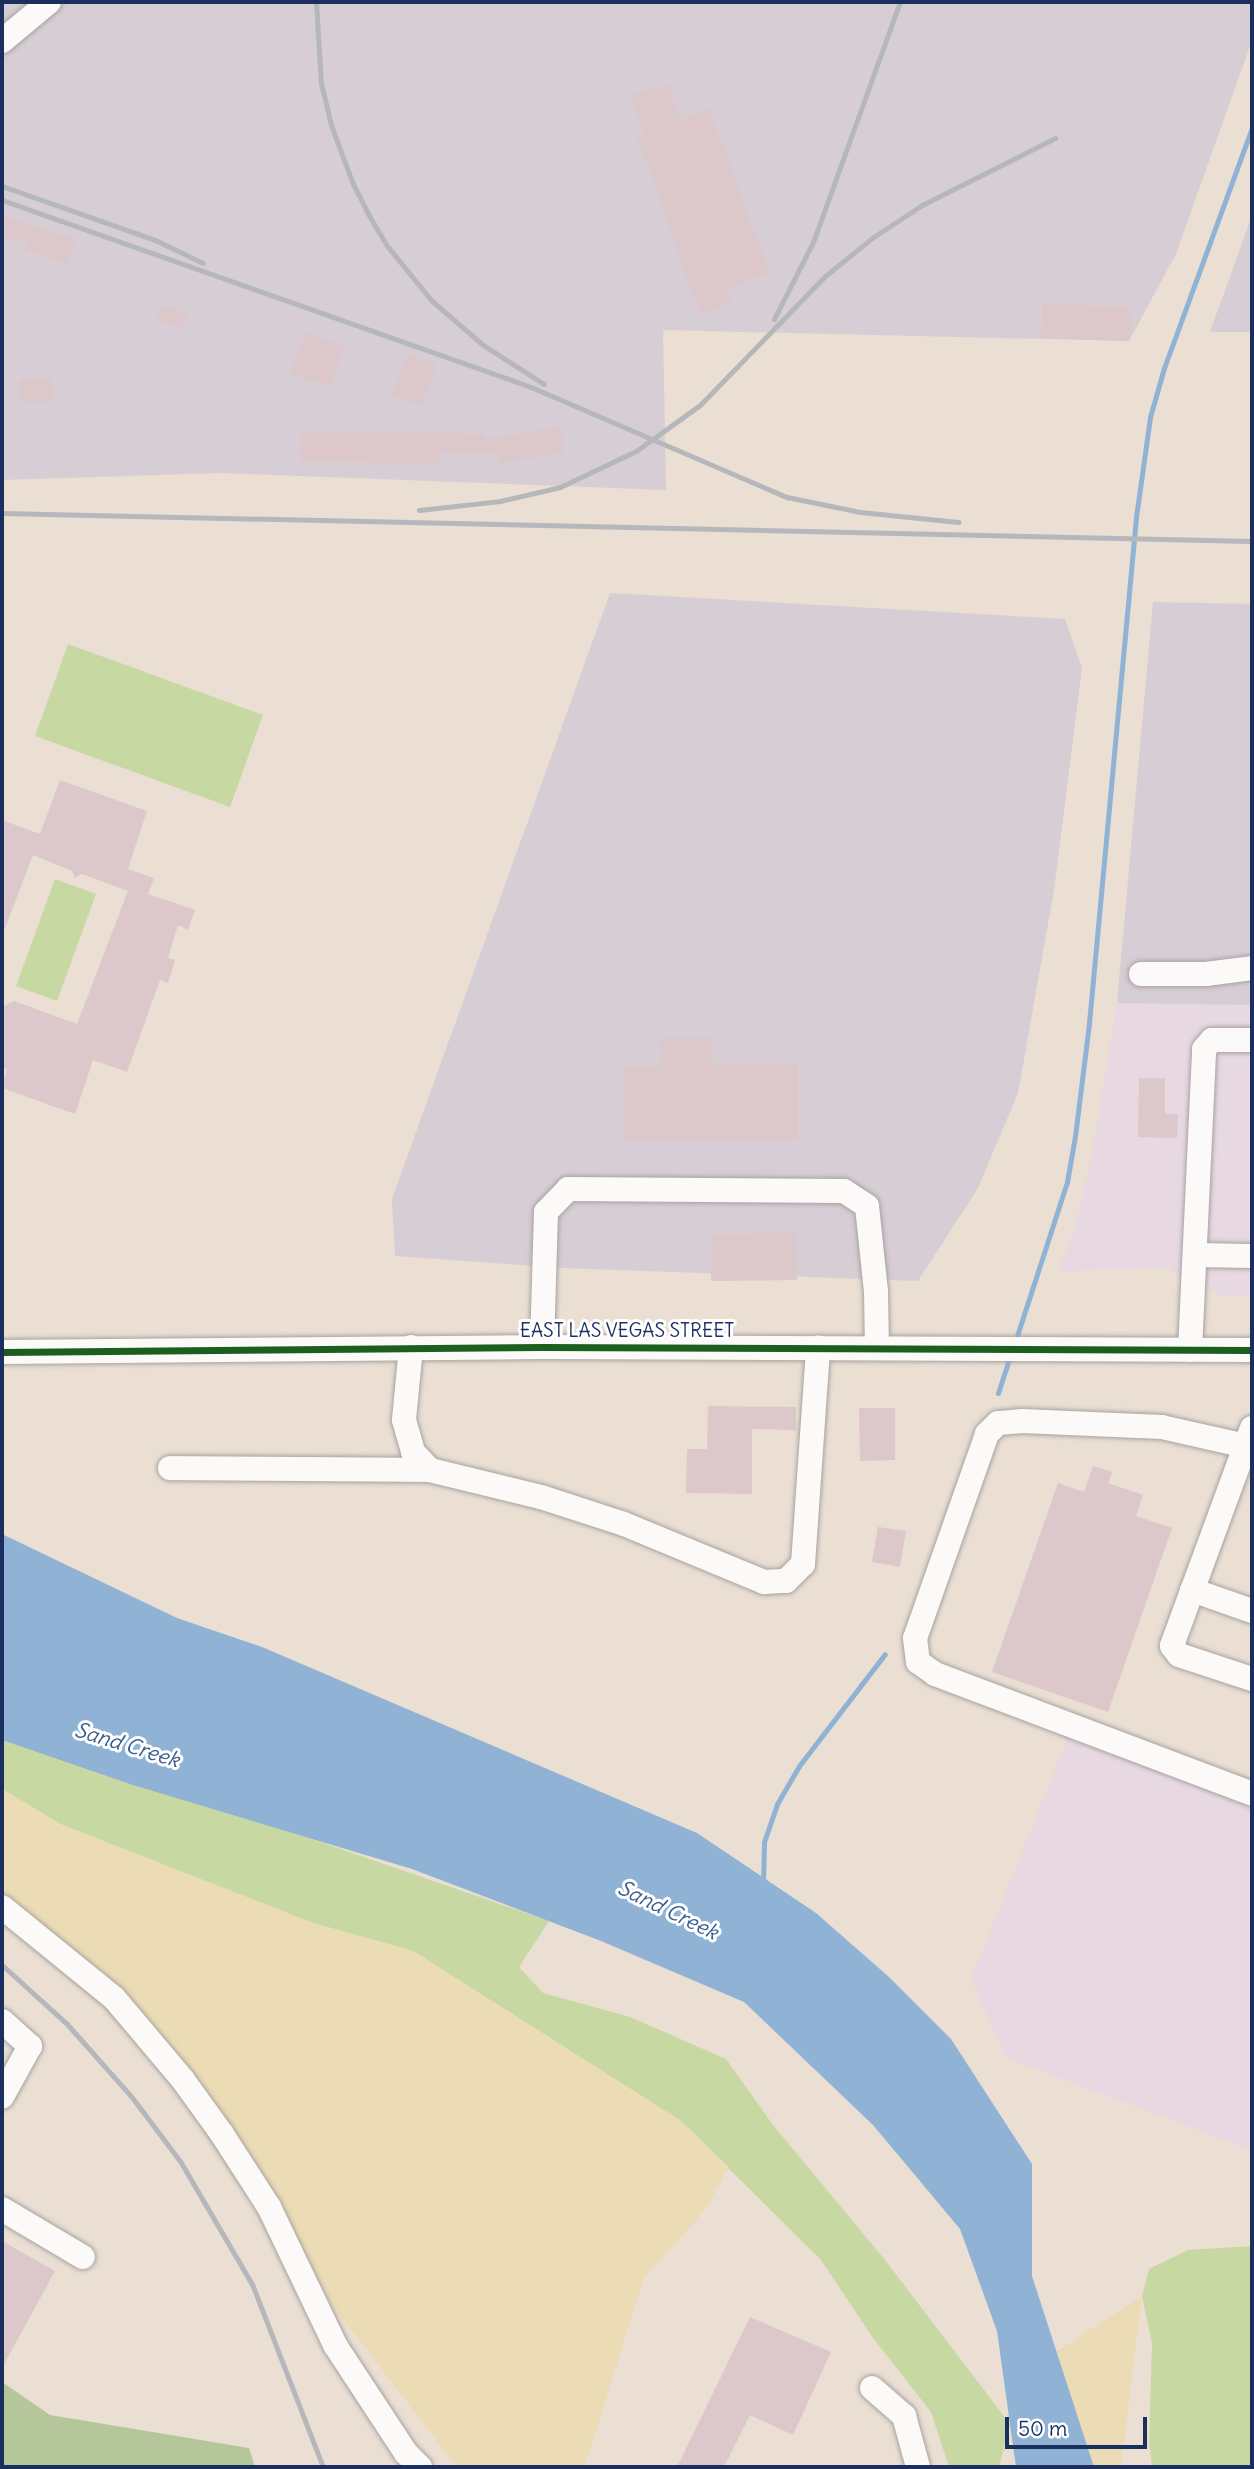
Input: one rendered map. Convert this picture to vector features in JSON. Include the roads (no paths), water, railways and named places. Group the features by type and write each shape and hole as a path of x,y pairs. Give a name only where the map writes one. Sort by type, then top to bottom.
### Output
{"street":[{"path":"2,41 49,2"},
{"path":"1141,974 1206,974 1252,968"},
{"path":"1190,1350 1204,1049 1212,1040 1252,1040"},
{"path":"542,1347 547,1212 568,1189 582,1189 844,1191 867,1206 876,1291 877,1348"},
{"path":"1195,1255 1252,1255"},
{"path":"411,1347 404,1420 413,1452 430,1470"},
{"name":"EAST LAS VEGAS STREET","path":"2,1352 411,1347 1252,1350"},
{"path":"170,1468 430,1470 541,1497 624,1524 764,1582 786,1581 803,1564 818,1348"},
{"path":"1252,1679 1179,1655 1172,1646 1249,1437 1162,1427 1022,1421 998,1423 987,1434 915,1638 918,1662 936,1674 1252,1794"},
{"path":"1192,1590 1252,1611"},
{"path":"2,1907 114,1998 183,2080 269,2207 335,2345 406,2454 420,2467"},
{"path":"2,2021 30,2046 2,2097"},
{"path":"2,2209 83,2257"},
{"path":"873,2388 904,2416 918,2467"}],"water":[{"name":"Sand Creek","path":"2,1534 177,1618 262,1647 697,1833 816,1913 889,1977 951,2039 1032,2164 1032,2276 1094,2467 1016,2467 997,2331 960,2229 873,2125 744,2002 601,1941 412,1869 133,1785 2,1740"}],"waterway":[{"path":"1015,1342 1067,1182 1075,1136 1089,1023 1136,517 1150,417 1164,368 1252,127"},
{"path":"998,1393 1010,1355"},
{"path":"763,1884 764,1842 777,1804 799,1766 885,1654"}],"railway":[{"path":"316,2 321,83 331,125 353,184 368,214 388,247 431,300 483,345 544,384"},
{"path":"774,319 813,242 900,2"},
{"path":"419,510 500,501 560,487 636,451 700,405 824,277 872,238 922,205 1055,138"},
{"path":"2,186 155,240 203,263"},
{"path":"2,200 531,387 787,497 860,512 958,522"},
{"path":"2,513 1252,541"},
{"path":"2,1965 67,2024 131,2096 180,2161 252,2284 323,2467"}]}
